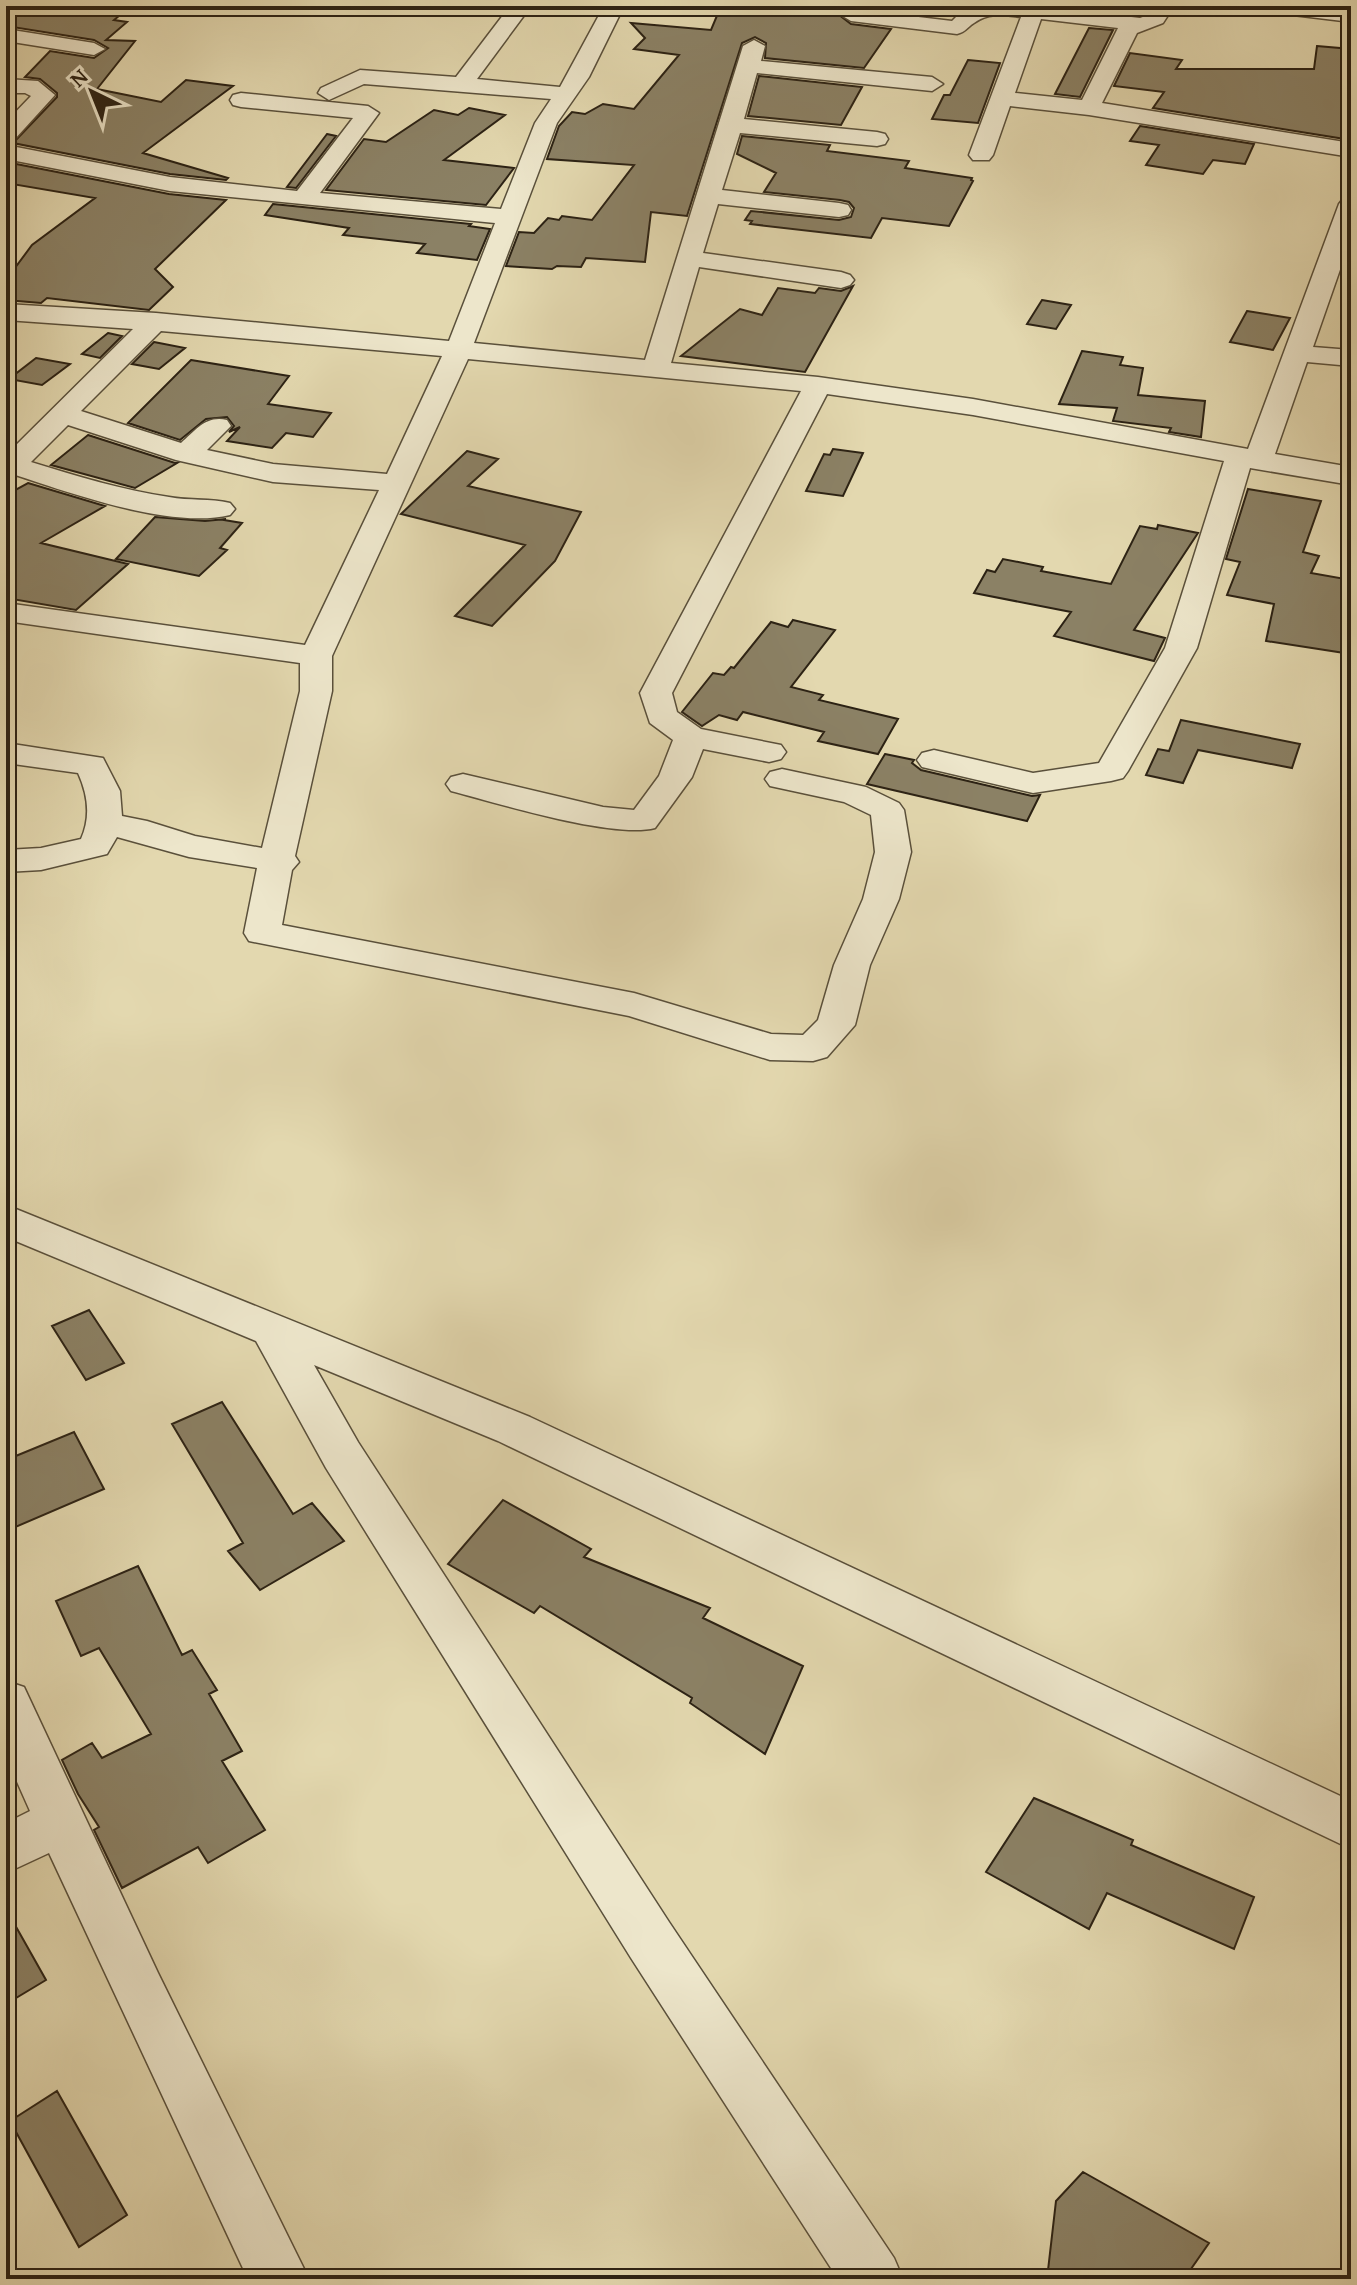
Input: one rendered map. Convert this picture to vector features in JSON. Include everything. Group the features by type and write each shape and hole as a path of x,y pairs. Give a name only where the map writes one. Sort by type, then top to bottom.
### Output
{"street":[{"path":"462,84 521,6"},
{"path":"614,6 566,94 546,123 458,351 316,656 316,691 262,933 634,1005 770,1047 813,1048 836,1025 852,965 881,899 893,852 887,810 854,794 691,737 662,716 656,693 818,385"},
{"path":"1089,108 1125,33 1133,26 1156,19 1164,6"},
{"path":"1268,6 1351,16"},
{"path":"851,15 957,28 965,19 995,7 1141,24"},
{"path":"981,155 1033,12"},
{"path":"6,35 94,49"},
{"path":"6,135 44,95 12,73 35,40"},
{"path":"656,370 688,258 718,197 732,125 751,56 932,84"},
{"path":"329,93 360,77 462,84"},
{"path":"433,82 566,94"},
{"path":"1000,98 1089,108 1351,150"},
{"path":"241,100 368,113 303,199"},
{"path":"732,125 877,139"},
{"path":"6,152 170,184 509,217"},
{"path":"718,197 767,184"},
{"path":"718,197 839,210"},
{"path":"934,760 1033,783 1111,771 1181,648 1249,459 1296,353 1351,204"},
{"path":"688,258 841,280"},
{"path":"6,312 156,321 818,385 973,407 1351,476"},
{"path":"156,321 12,465 109,495 173,507 220,509"},
{"path":"1296,353 1351,358"},
{"path":"64,415 186,454 273,473 396,483"},
{"path":"186,454 217,426"},
{"path":"6,612 316,656"},
{"path":"463,784 603,817 643,821 675,777 691,737"},
{"path":"6,753 91,765 103,791 105,825 95,847 41,859 6,861"},
{"path":"105,825 135,828 189,846 278,862"},
{"path":"6,1220 514,1429 1351,1826"},
{"path":"272,1330 342,1455 650,1940 873,2279"},
{"path":"6,1702 139,1991 279,2279"},
{"path":"6,1849 61,1821"}],"building":[{"path":"6,6 131,6 114,20 127,22 106,40 135,41 97,89 161,102 186,80 233,86 143,153 228,178 170,174 13,143 57,97 57,93 40,79 25,77 50,51 94,58 108,48 94,40 6,26"},
{"path":"721,6 832,9 835,6 851,6 838,14 851,24 891,29 864,68 765,58 766,43 755,37 742,43 687,216 651,212 645,262 586,258 581,267 506,266 519,232 534,233 548,218 559,220 562,216 592,220 634,165 547,159 559,126 572,112 585,114 603,104 634,109 679,55 634,49 645,38 631,23 711,30"},
{"path":"851,6 907,6 902,12"},
{"path":"1100,6 1150,6 1140,15 1098,10"},
{"path":"1089,28 1113,30 1080,97 1055,94"},
{"path":"1317,46 1351,49 1351,140 1153,108 1164,92 1114,86 1130,53 1182,60 1176,69 1314,69"},
{"path":"968,60 1000,63 978,123 932,119 944,95 950,95"},
{"path":"759,76 862,87 841,125 748,116"},
{"path":"469,108 505,115 444,160 514,168 486,205 326,190 364,139 386,142 434,110 458,115"},
{"path":"1140,126 1254,144 1245,164 1213,160 1203,174 1146,165 1159,145 1130,141"},
{"path":"327,134 336,136 296,188 287,187"},
{"path":"742,136 830,145 827,151 909,161 905,168 972,178 973,181 949,226 882,218 871,238 750,224 752,221 745,220 751,211 839,220 851,217 854,208 849,202 840,200 764,192 776,173 737,154"},
{"path":"6,162 169,194 226,200 155,269 173,287 149,310 47,298 41,303 6,300 6,280 32,245 95,198 6,183"},
{"path":"273,204 471,224 469,226 490,229 477,260 417,253 425,244 343,235 349,228 265,215"},
{"path":"853,286 805,372 681,356 740,309 762,315 778,288 815,293 819,288 841,291"},
{"path":"1042,300 1071,305 1056,329 1027,324"},
{"path":"1247,311 1290,318 1273,350 1230,342"},
{"path":"108,333 122,336 100,358 82,354"},
{"path":"154,342 185,348 159,369 132,364"},
{"path":"1082,351 1123,357 1120,365 1143,368 1138,395 1205,401 1201,437 1169,432 1171,428 1113,421 1117,408 1059,404"},
{"path":"36,358 70,364 42,385 9,379"},
{"path":"191,360 289,376 268,404 331,413 313,437 286,433 272,448 227,441 240,427 229,432 234,426 227,417 206,419 180,440 128,423"},
{"path":"88,435 177,463 135,488 51,465"},
{"path":"833,449 863,453 843,496 806,491 824,454 830,455"},
{"path":"467,451 498,459 468,486 581,512 555,561 492,626 455,616 525,545 401,514"},
{"path":"28,483 105,506 41,543 128,564 76,610 6,598 6,495"},
{"path":"1248,489 1321,501 1303,552 1319,556 1311,573 1351,580 1351,654 1266,641 1274,604 1227,595 1240,562 1226,559"},
{"path":"155,517 205,521 226,519 242,523 220,548 227,550 199,576 116,559"},
{"path":"1158,525 1198,533 1134,630 1165,638 1154,661 1054,636 1071,612 974,593 987,570 995,572 1003,559 1043,567 1041,571 1111,584 1140,526 1157,529"},
{"path":"793,620 835,630 791,687 823,695 819,700 898,719 878,754 818,741 824,732 743,712 737,720 719,715 702,726 682,712 713,673 724,675 731,667 734,668 771,622 788,627"},
{"path":"1181,720 1300,744 1292,768 1198,750 1183,783 1146,775 1158,749 1169,751"},
{"path":"885,754 914,760 912,763 921,770 1032,796 1040,795 1027,821 867,784"},
{"path":"89,1310 124,1363 86,1380 52,1326"},
{"path":"222,1402 293,1514 312,1503 344,1541 260,1590 228,1551 243,1543 172,1424"},
{"path":"74,1432 104,1489 6,1531 6,1460"},
{"path":"503,1500 591,1549 584,1557 710,1608 703,1618 803,1666 765,1754 690,1703 692,1698 540,1606 534,1613 448,1564"},
{"path":"138,1566 182,1655 192,1650 217,1690 209,1694 242,1751 222,1761 265,1830 208,1863 198,1847 122,1888 94,1830 99,1827 78,1794 62,1760 92,1743 102,1758 151,1734 99,1648 81,1656 56,1601"},
{"path":"1034,1798 1133,1840 1131,1845 1254,1897 1234,1949 1107,1893 1089,1929 986,1872"},
{"path":"6,1909 46,1980 6,2004"},
{"path":"57,2091 127,2215 79,2247 10,2121"},
{"path":"1083,2172 1209,2243 1184,2279 1047,2279 1056,2201"}]}
